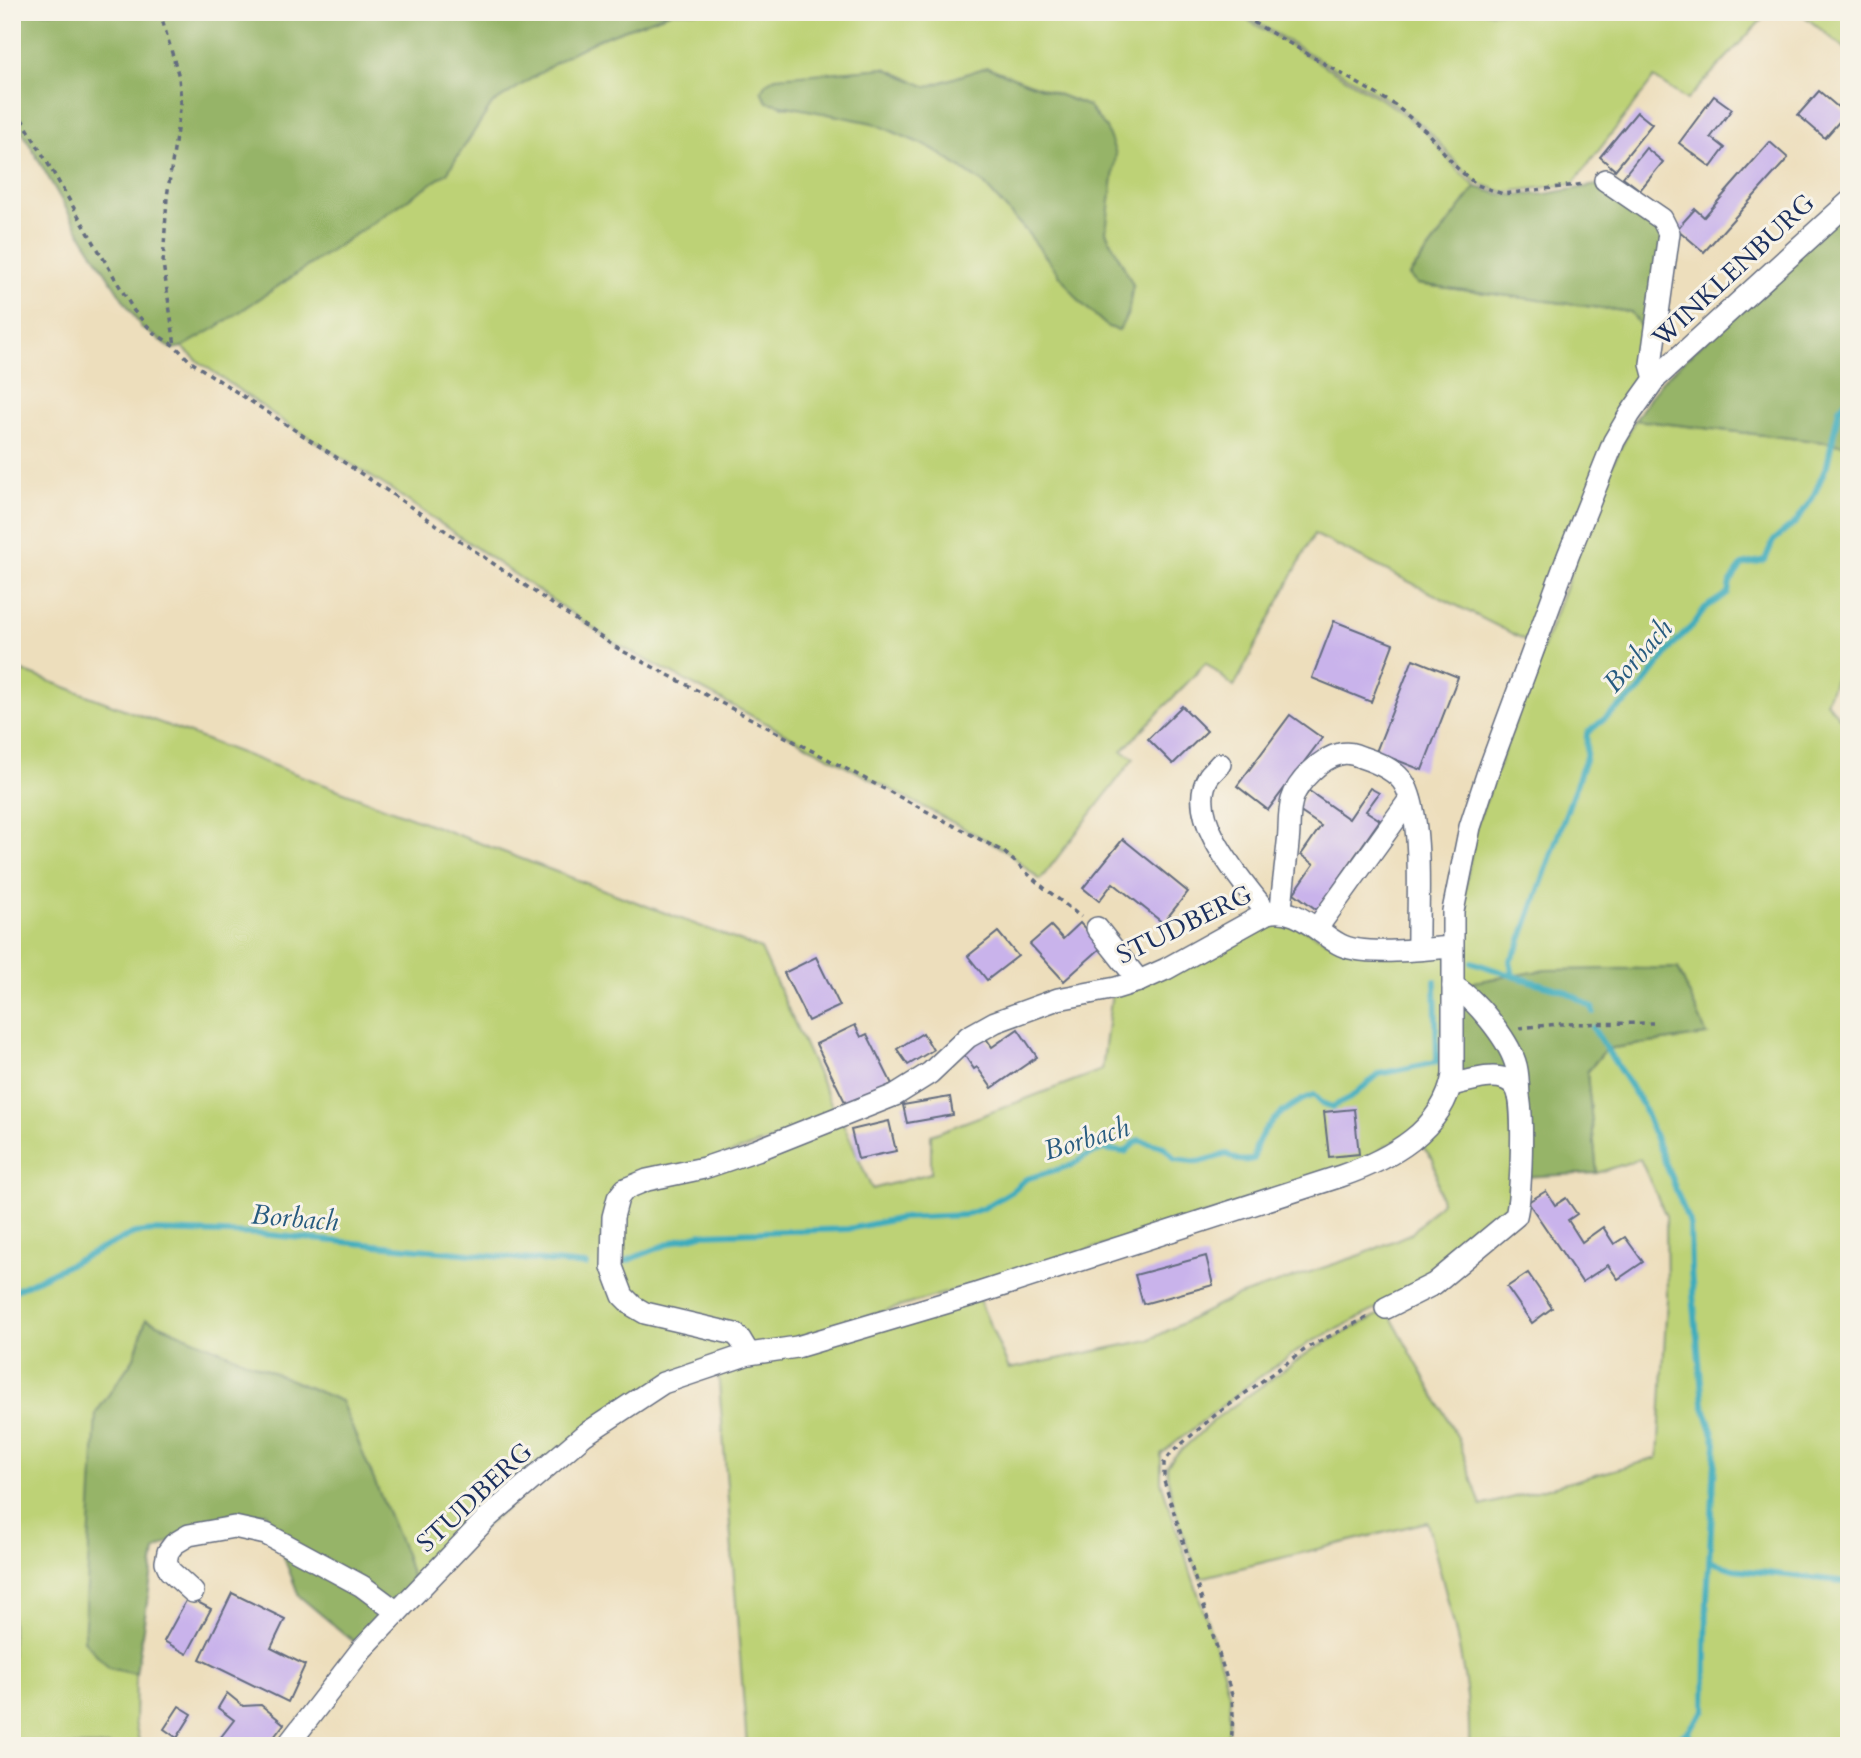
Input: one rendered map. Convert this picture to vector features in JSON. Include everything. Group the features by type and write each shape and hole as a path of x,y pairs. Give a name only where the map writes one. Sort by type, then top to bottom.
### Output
{"street":[{"path":"1605,180 1662,219 1670,233 1651,364 1655,379"},
{"name":"WINKLENBURG","path":"1451,947 1453,911 1470,827 1568,556 1614,441 1655,379 1849,202"},
{"path":"1274,913 1291,802 1300,785 1314,770 1338,754 1357,755 1397,775 1410,799 1417,865 1418,949"},
{"path":"1220,764 1208,778 1204,791 1209,825 1219,849 1274,913"},
{"path":"1317,928 1410,799"},
{"name":"STUDBERG","path":"287,1746 362,1649 487,1518 584,1435 663,1383 749,1354 797,1347 976,1294 1372,1165 1405,1147 1440,1109 1451,1085 1454,1054 1451,947 1352,949 1340,945 1294,915 1274,913 1139,981 1058,999 995,1023 968,1037 930,1073 895,1095 739,1157 704,1168 647,1180 625,1189 616,1204 611,1238 612,1267 623,1296 633,1306 645,1312 735,1334 749,1354"},
{"path":"1097,928 1139,981"},
{"path":"1386,1308 1434,1284 1516,1216 1521,1178 1519,1097 1515,1063 1478,1005 1466,993 1453,986"},
{"path":"1451,1085 1498,1077 1512,1083 1519,1097"},
{"path":"193,1592 170,1571 166,1563 168,1552 174,1544 189,1535 234,1527 276,1539 362,1586 397,1612"}],"path":[{"path":"160,12 179,77 181,103 167,197 163,263 175,346"},
{"path":"1236,12 1395,106 1426,131 1457,168 1477,185 1503,194 1571,188 1605,180"},
{"path":"12,102 134,311 154,333 175,346 191,362 386,490 615,647 1004,852 1038,883 1097,928"},
{"path":"1496,1032 1558,1024 1653,1023"},
{"path":"1231,1746 1232,1695 1164,1481 1164,1463 1171,1453 1214,1416 1310,1346 1386,1308"}],"green space":[{"path":"12,12 427,12 430,16 439,12 672,12 599,39 571,53 492,104 447,173 217,327 182,347 172,349 141,327 82,236 12,114"},
{"path":"672,12 1234,12 1394,107 1426,132 1476,187 1409,275 1417,284 1631,312 1649,339 1640,383 1531,643 1314,534 1234,687 1206,663 1122,751 1134,758 1040,880 1005,850 616,644 389,488 283,421 182,347 217,327 446,173 492,104 571,53 599,39","holes":["987,67 1088,106 1106,232 1133,285 1026,231 984,184 933,149 873,123 796,106 781,107 840,72 885,68 927,87"]},
{"path":"1239,12 1769,12 1687,100 1654,78 1573,184 1504,192 1477,183 1427,129 1396,105"},
{"path":"1799,12 1849,12 1849,52"},
{"path":"987,67 1088,106 1106,128 1116,154 1106,232 1133,285 1128,314 1119,330 1108,327 1081,303 1026,231 984,184 933,149 873,123 767,102 761,91 766,83 776,77 885,68 927,87"},
{"path":"1602,184 1665,234 1649,339 1631,312 1417,284 1409,276 1476,187 1503,195 1545,194"},
{"path":"1849,207 1849,445 1635,420 1661,382"},
{"path":"1635,420 1849,445 1849,645 1826,702 1849,728 1849,1746 1469,1746 1469,1719 1462,1662 1427,1522 1200,1578 1179,1523 1168,1479 1167,1466 1215,1419 1312,1350 1387,1310 1458,1438 1481,1506 1658,1458 1667,1298 1666,1216 1640,1159 1597,1173 1587,1073 1606,1049 1707,1035 1546,970 1455,985 1461,914 1475,829 1608,473"},
{"path":"12,667 761,949 838,1119 624,1187 620,1298 724,1331 745,1354 672,1372 414,1585 405,1554 146,1320 134,1358 96,1413 109,1668 136,1674 135,1721 140,1746 12,1746"},
{"path":"1274,915 1338,946 1448,950 1452,1054 1428,1121 1340,1174 750,1352 629,1300 614,1226 634,1187 843,1123 872,1189 931,1173 931,1135 1102,1070 1112,992"},
{"path":"1678,968 1707,1035 1606,1049 1587,1072 1597,1173 1522,1177 1517,1087 1455,1083 1455,985 1546,970"},
{"path":"1511,1084 1516,1207 1432,1281 1309,1343 1251,1383 1161,1454 1161,1482 1230,1697 1227,1746 747,1746 718,1370 978,1297 1009,1369 1149,1340 1233,1298 1361,1255 1412,1233 1441,1202 1433,1159 1416,1139 1452,1087"},
{"path":"146,1319 341,1401 405,1554 414,1585 359,1646 299,1596 266,1512 199,1523 155,1551 136,1674 109,1668 84,1641 96,1413 134,1358"}],"building":[{"path":"1819,91 1846,114 1825,138 1798,115"},
{"path":"1714,96 1732,109 1711,137 1725,148 1711,167 1679,143"},
{"path":"1637,112 1652,124 1615,170 1600,157"},
{"path":"1770,142 1788,158 1704,252 1677,229 1695,209 1704,217"},
{"path":"1646,148 1663,162 1640,190 1623,177"},
{"path":"1334,621 1393,644 1371,702 1312,678"},
{"path":"1413,659 1458,677 1422,770 1376,752"},
{"path":"1182,706 1207,731 1173,764 1148,739"},
{"path":"1290,715 1322,738 1268,810 1237,786"},
{"path":"1370,788 1379,793 1366,811 1380,820 1317,910 1294,893 1314,864 1301,855 1321,826 1296,809 1309,791 1349,819"},
{"path":"1123,839 1188,892 1163,923 1113,883 1099,901 1083,888"},
{"path":"1080,923 1102,947 1064,981 1030,944 1051,926 1063,939"},
{"path":"998,932 1018,956 987,980 968,956"},
{"path":"816,957 840,1006 808,1021 784,973"},
{"path":"855,1025 861,1037 867,1034 892,1084 847,1106 816,1044"},
{"path":"1018,1029 1037,1057 992,1088 961,1050 983,1034 992,1047"},
{"path":"923,1033 933,1050 908,1065 897,1049"},
{"path":"950,1097 953,1115 907,1123 903,1105"},
{"path":"1354,1109 1359,1154 1329,1157 1324,1112"},
{"path":"889,1121 896,1151 858,1159 851,1130"},
{"path":"1546,1191 1555,1205 1566,1198 1577,1214 1568,1220 1582,1242 1603,1227 1614,1244 1625,1237 1643,1262 1618,1279 1608,1265 1582,1282 1528,1202"},
{"path":"1206,1256 1213,1285 1143,1304 1135,1275"},
{"path":"1528,1273 1552,1308 1532,1323 1507,1287"},
{"path":"232,1593 285,1619 271,1648 305,1665 288,1702 200,1659"},
{"path":"188,1597 211,1609 187,1654 164,1641"},
{"path":"227,1693 243,1706 261,1705 284,1724 267,1746 214,1746 234,1720 218,1708"},
{"path":"179,1706 192,1714 177,1738 164,1729"}],"waterway":[{"name":"Borbach","path":"1472,962 1513,976 1510,961 1519,946 1586,757 1587,733 1638,692 1705,608 1728,593 1730,582 1742,565 1765,560 1773,541 1796,522 1813,497 1827,465 1839,409 1849,397"},
{"path":"1513,976 1565,991 1592,1007 1593,1012"},
{"name":"Borbach","path":"626,1261 678,1240 702,1234 848,1229 901,1218 964,1215 984,1208 1026,1179 1072,1165 1103,1149 1125,1152 1138,1140 1164,1147 1175,1159 1199,1162 1227,1154 1240,1160 1254,1159 1260,1138 1267,1128 1284,1111 1304,1099 1314,1095 1322,1103 1332,1107 1350,1098 1379,1074 1437,1062 1435,981"},
{"path":"1593,1028 1642,1104 1690,1225 1691,1271 1703,1404 1716,1443 1707,1599 1705,1710 1688,1731 1664,1746"},
{"name":"Borbach","path":"12,1292 134,1233 153,1231 260,1234 586,1265"},
{"path":"1709,1561 1733,1569 1849,1582"},
{"path":"1688,1731 1692,1746"}]}
